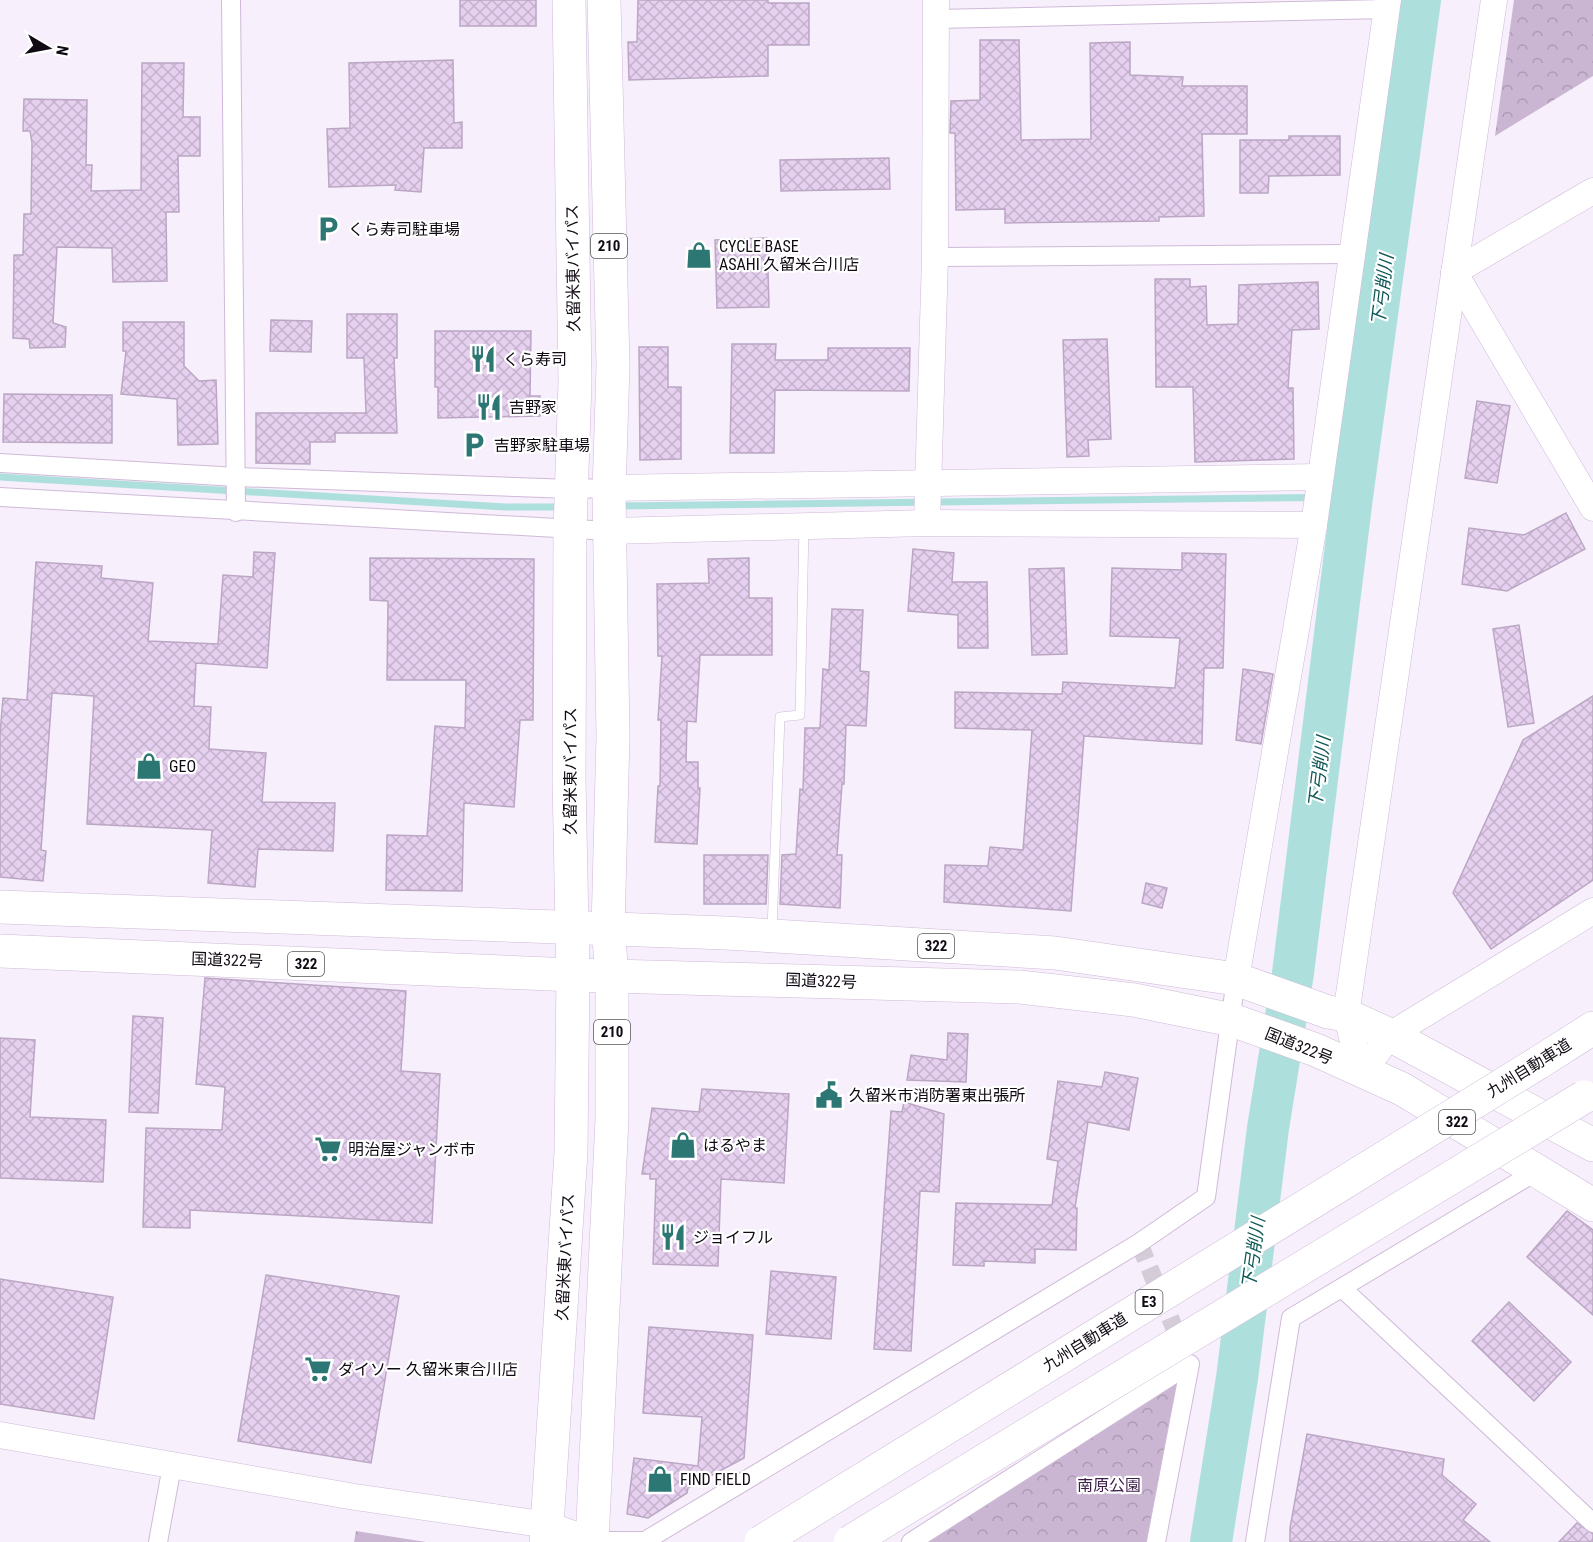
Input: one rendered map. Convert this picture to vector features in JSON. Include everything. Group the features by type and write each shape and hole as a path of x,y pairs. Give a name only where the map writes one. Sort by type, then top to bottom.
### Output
{"highway":[{"name":"久留米東バイパス","path":"547,1534 571,1152 573,975 571,508 574,381 569,0"},
{"name":"210","path":"592,1542 612,1119 612,974 608,929 613,736 609,508 612,366 604,0"},
{"name":"322","path":"0,907 772,936 1055,953 1249,982 1390,1035 1593,1145"},
{"name":"国道322号","path":"0,951 573,975 612,974 1020,987 1134,1000 1243,1024 1316,1050 1362,1073 1402,1089 1593,1205"},
{"name":"九州自動車道","path":"761,1542 1593,1028"},
{"path":"850,1542 1588,1094"}],"street":[{"path":"231,0 236,512"},
{"path":"1362,1073 1337,1014 1454,272 1494,0"},
{"path":"0,1435 592,1542 646,1541 1139,1243 1206,1197 1243,1024 1388,4 936,9 935,257 927,523"},
{"path":"1454,272 1593,191"},
{"path":"935,257 1352,254"},
{"path":"1454,272 1593,508"},
{"path":"0,463 237,477 571,508 609,508 804,526 927,523 1314,525"},
{"path":"0,497 236,512 609,508 928,482 1320,477"},
{"path":"1362,1073 1390,1035 1593,911"},
{"path":"1255,1542 1291,1318 1537,1171"},
{"path":"1342,1288 1593,1523"},
{"path":"910,1542 1190,1364 1156,1542"},
{"path":"158,1542 172,1466"}],"lane":[{"path":"772,936 780,717 800,715 804,526"}],"green space":[{"path":"1514,0 1593,0 1593,76 1495,136"},
{"name":"南原公園","path":"1190,1364 1156,1542 912,1542"},
{"path":"356,1531 426,1542 354,1542"}],"building":[{"path":"460,0 536,0 536,26 460,26"},
{"path":"638,0 768,0 768,3 809,3 809,45 768,45 768,76 629,80 628,42 637,42"},
{"path":"980,40 1019,40 1021,140 1091,139 1090,43 1130,42 1130,75 1183,77 1182,86 1247,86 1247,134 1202,134 1204,216 1159,217 1159,221 1005,223 1005,209 956,210 955,133 950,133 951,101 980,100"},
{"path":"453,60 454,123 462,122 462,148 424,148 421,192 395,190 396,185 329,187 327,129 350,128 349,63"},
{"path":"142,63 184,63 183,117 200,117 200,156 178,156 179,212 166,212 167,281 113,282 112,248 57,247 53,323 66,327 65,347 30,348 29,339 13,338 14,255 23,255 24,214 31,214 32,143 30,131 23,131 24,99 87,100 86,165 92,165 91,191 141,190"},
{"path":"1289,136 1340,136 1340,175 1269,176 1268,193 1240,193 1240,140 1289,140"},
{"path":"889,158 890,189 781,191 780,160"},
{"path":"767,238 769,307 717,308 715,240"},
{"path":"1155,279 1190,279 1190,287 1206,286 1207,325 1238,324 1239,285 1318,282 1319,329 1292,330 1288,388 1293,388 1294,459 1195,462 1193,387 1156,387"},
{"path":"347,314 397,314 397,358 394,358 397,433 335,433 335,442 310,442 310,464 256,463 256,413 366,413 364,358 347,358"},
{"path":"271,320 312,321 311,352 270,351"},
{"path":"123,322 184,322 184,366 199,381 216,380 218,444 178,445 177,399 121,394 126,351 123,351"},
{"name":"くら寿司","path":"435,331 531,331 530,396 540,396 540,416 438,418 438,387 435,387"},
{"path":"1107,339 1111,439 1088,440 1089,456 1067,457 1063,340"},
{"path":"732,344 776,344 775,360 828,360 828,348 910,348 909,391 775,390 774,453 730,453"},
{"path":"639,347 668,347 668,387 681,387 681,459 640,460"},
{"path":"4,394 112,395 112,443 3,442"},
{"path":"1477,401 1510,406 1497,483 1465,478"},
{"path":"1566,513 1585,549 1507,591 1462,584 1469,528 1524,535"},
{"path":"913,549 954,553 952,582 987,582 988,648 958,648 958,615 908,611"},
{"path":"254,552 275,553 267,668 196,663 194,706 211,707 209,749 266,753 262,802 335,803 333,851 258,849 255,887 208,883 212,830 87,824 94,696 52,693 41,850 46,851 43,881 0,877 0,734 3,698 27,700 36,562 102,566 101,578 153,583 148,641 218,644 223,575 253,577"},
{"path":"1182,553 1226,554 1223,668 1204,668 1202,744 1084,736 1071,911 944,902 945,865 988,866 990,847 1023,850 1032,730 955,728 955,692 1062,694 1063,682 1175,688 1180,638 1110,636 1112,568 1182,570"},
{"path":"370,558 534,559 533,720 520,720 514,807 464,803 462,891 386,890 387,835 427,836 435,726 465,728 466,680 387,680 388,601 370,600"},
{"path":"749,558 749,598 772,598 772,655 700,655 696,722 687,721 686,762 698,762 698,788 700,788 697,844 655,842 658,786 660,786 661,720 658,720 662,656 658,656 657,584 709,583 708,559"},
{"path":"1064,568 1067,654 1032,655 1029,569"},
{"path":"832,609 863,610 860,671 869,672 866,726 846,725 844,784 842,784 837,855 842,855 840,908 780,904 782,855 796,854 800,789 803,790 805,728 820,728 823,669 829,670"},
{"path":"1519,625 1534,723 1508,727 1493,629"},
{"path":"1243,669 1273,674 1261,744 1236,740"},
{"path":"1593,696 1593,880 1491,949 1453,893 1523,740"},
{"path":"704,855 768,855 766,904 704,904"},
{"path":"1146,883 1167,888 1162,908 1142,903"},
{"name":"明治屋ジャンボ市","path":"205,978 406,991 401,1071 440,1074 432,1223 190,1210 190,1228 143,1227 146,1128 222,1130 225,1087 196,1084"},
{"path":"133,1016 163,1018 158,1113 129,1112"},
{"path":"948,1033 968,1034 966,1082 907,1080 911,1055 947,1060"},
{"path":"0,1038 35,1040 30,1117 106,1120 103,1182 0,1178"},
{"path":"1105,1072 1138,1078 1129,1130 1088,1122 1075,1208 1077,1208 1076,1250 1035,1249 1035,1263 984,1261 984,1266 953,1265 956,1203 1052,1205 1058,1161 1047,1159 1058,1081 1102,1087"},
{"path":"702,1089 789,1094 784,1183 721,1179 718,1266 653,1264 656,1179 650,1179 650,1174 642,1174 652,1108 699,1112"},
{"path":"904,1102 944,1114 939,1192 920,1191 911,1351 874,1349 891,1111 902,1112"},
{"path":"1567,1211 1593,1230 1593,1315 1527,1257"},
{"path":"771,1271 836,1277 831,1339 766,1334"},
{"name":"ダイソー 久留米東合川店","path":"266,1275 399,1296 371,1463 238,1441"},
{"path":"0,1279 113,1297 94,1419 0,1404"},
{"path":"1509,1302 1571,1362 1534,1401 1472,1341"},
{"path":"649,1327 753,1335 744,1458 688,1488 687,1493 648,1518 627,1514 634,1458 698,1466 702,1417 643,1413"},
{"path":"1307,1434 1444,1459 1442,1475 1476,1504 1463,1520 1490,1542 1290,1542 1290,1528"},
{"path":"1577,1523 1593,1534 1593,1542 1559,1542"}],"waterway":[{"name":"下弓削川","path":"1211,1542 1237,1378 1268,1128 1293,973 1352,497 1420,0"},
{"path":"0,477 505,507 563,507"},
{"path":"617,506 1352,497"}],"tunnel":[{"path":"1139,1243 1183,1349"}],"place":[{"name":"くら寿司駐車場","path":"328,229"},
{"name":"CYCLE BASE ASAHI 久留米合川店","path":"699,255"},
{"name":"くら寿司","path":"483,359"},
{"name":"吉野家","path":"489,407"},
{"name":"吉野家駐車場","path":"474,445"},
{"name":"GEO","path":"149,766"},
{"name":"久留米市消防署東出張所","path":"829,1095"},
{"name":"はるやま","path":"683,1145"},
{"name":"明治屋ジャンボ市","path":"328,1149"},
{"name":"ジョイフル","path":"673,1237"},
{"name":"ダイソー 久留米東合川店","path":"318,1369"},
{"name":"FIND FIELD","path":"660,1479"}]}
